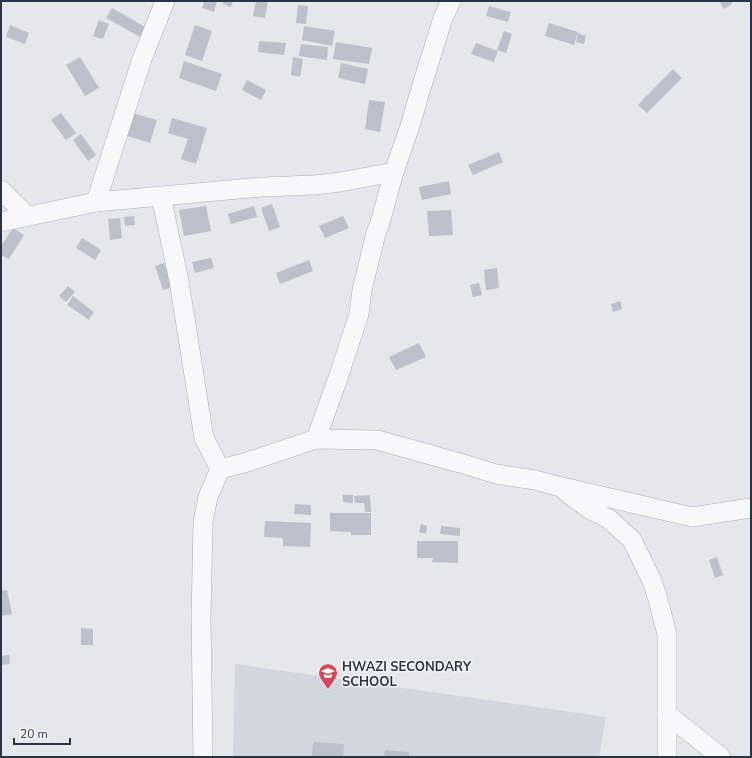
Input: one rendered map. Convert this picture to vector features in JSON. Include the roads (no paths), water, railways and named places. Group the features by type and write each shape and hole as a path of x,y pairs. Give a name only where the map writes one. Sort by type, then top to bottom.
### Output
{"street":[{"path":"96,202 142,59 165,1"},
{"path":"316,439 359,314 368,260 394,172 411,124 418,96 443,18 450,1"},
{"path":"1,222 96,202 262,188 314,186 394,172"},
{"path":"1,190 27,216"},
{"path":"161,196 179,281 204,438 220,469"},
{"path":"220,469 244,463 316,439 377,440 460,462 496,474 543,482 692,518 751,508"},
{"path":"203,757 201,618 203,522 208,497 220,469"},
{"path":"561,487 591,510 609,519 632,540 658,596 667,634 667,757"},
{"path":"667,714 721,757"}],"place":[{"name":"HWAZI SECONDARY SCHOOL","path":"328,690"}]}
